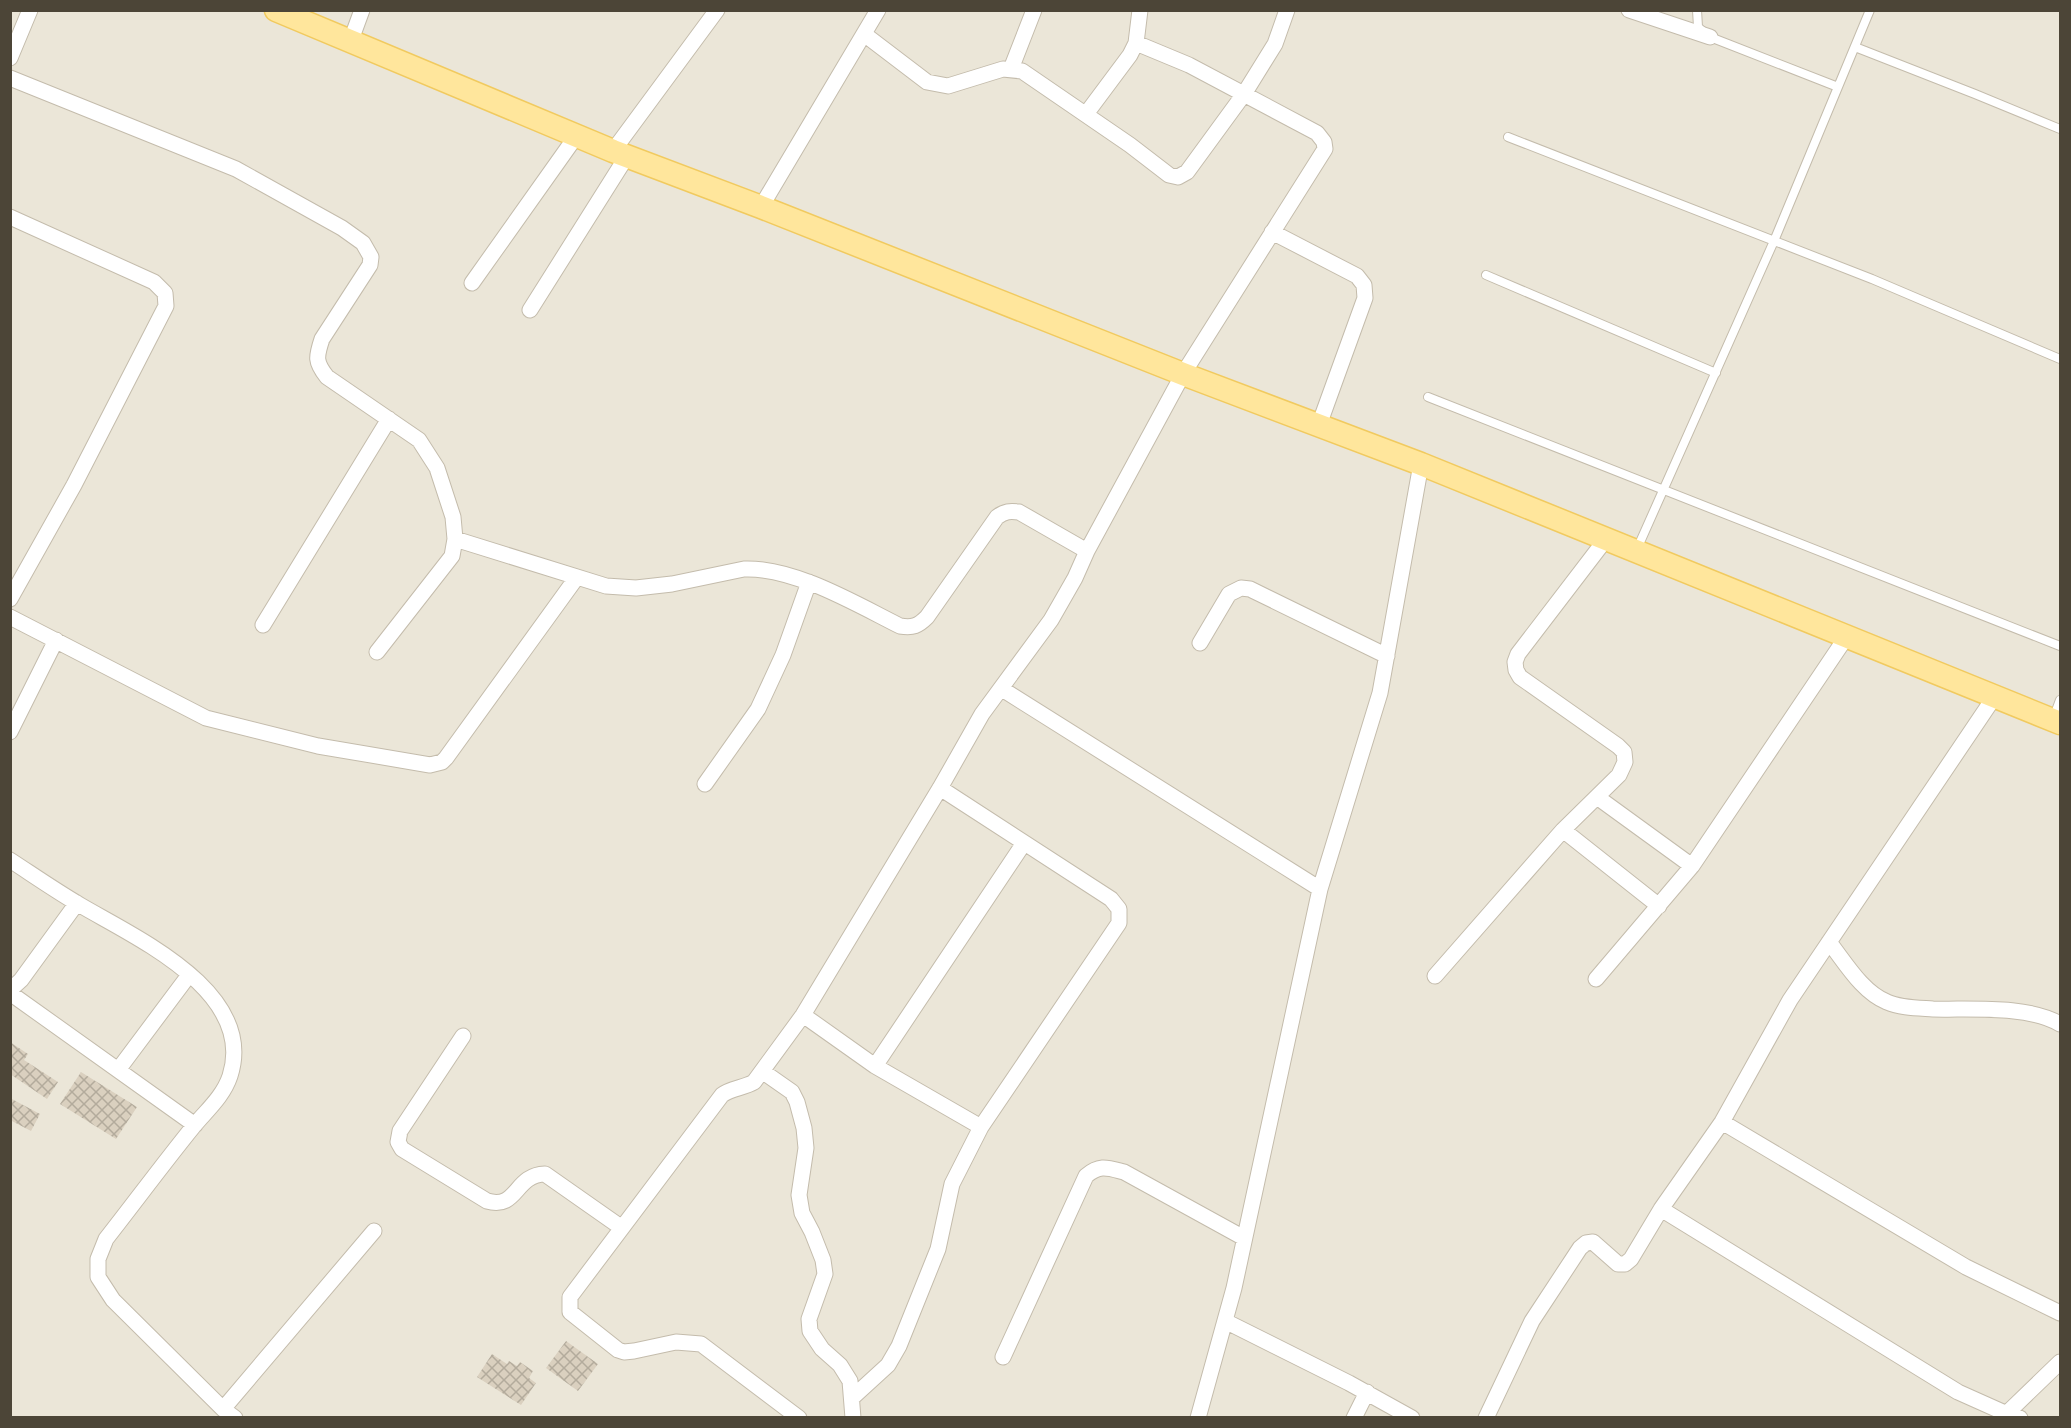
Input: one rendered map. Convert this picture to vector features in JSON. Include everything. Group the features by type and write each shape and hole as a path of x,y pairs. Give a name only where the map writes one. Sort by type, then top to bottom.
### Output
{"main road":[{"path":"276,10 620,153 1183,374 1421,464 1995,696 2058,714"}],"street":[{"path":"10,58 30,10"},
{"path":"351,40 362,10"},
{"path":"530,310 620,153 717,10"},
{"path":"761,207 878,10"},
{"path":"1011,69 1034,10"},
{"path":"1086,114 1130,55 1136,43 1140,10"},
{"path":"864,34 927,82 937,85 948,87 1003,69 1022,71 1086,114 1169,175 1178,177 1187,172 1244,94 1275,44 1287,10"},
{"path":"1629,10 1710,37"},
{"path":"794,1416 701,1344 676,1342 624,1352 618,1350 570,1312 570,1297 722,1095 754,1082 803,1015 982,714 1051,620 1183,374 1325,149 1324,142 1317,133 1189,65 1136,43"},
{"path":"10,78 236,169 342,228 368,249 371,261 322,339 317,353 318,366 327,377 419,440 437,468 453,518 455,539 452,556 377,652"},
{"path":"472,283 577,135"},
{"path":"10,217 154,282 165,293 166,306 74,485 10,599"},
{"path":"1272,232 1357,276 1364,285 1365,298 1319,425"},
{"path":"263,625 389,419"},
{"path":"1198,1418 1225,1321 1244,1239 1320,889 1380,693 1421,464"},
{"path":"455,539 606,586 636,588 672,584 756,568 809,582 900,626 910,628 918,625 927,617 997,516 1002,513 1019,512 1087,551"},
{"path":"1435,976 1563,830 1619,775 1625,762 1624,752 1520,677 1515,663 1518,654 1606,539"},
{"path":"10,617 206,718 318,746 430,765 446,758 578,577"},
{"path":"705,784 758,708 783,656 809,582"},
{"path":"1200,643 1229,594 1241,588 1250,589 1387,656"},
{"path":"1596,980 1692,866 1847,636"},
{"path":"10,732 56,640"},
{"path":"1002,689 1320,889"},
{"path":"1486,1418 1532,1321 1580,1248 1586,1243 1593,1242 1618,1264 1625,1264 1631,1259 1661,1209 1722,1122 1790,1000 1995,696"},
{"path":"853,1397 888,1365 899,1346 938,1249 952,1184 981,1127 1119,923 1119,909 1111,899 940,788"},
{"path":"1597,797 1692,866"},
{"path":"1563,830 1659,906"},
{"path":"875,1066 1024,843"},
{"path":"10,860 154,948 189,975 217,1003 225,1017 233,1042 230,1075 214,1105 195,1125 106,1239 98,1259 98,1277 113,1300 229,1413 374,1232"},
{"path":"77,903 21,980 10,991 195,1125"},
{"path":"1829,942 1863,983 1887,1003 1912,1008 2032,1013 2061,1024"},
{"path":"118,1070 189,975"},
{"path":"803,1015 875,1066 981,1127"},
{"path":"463,1036 400,1131 398,1142 402,1149 487,1201 498,1204 506,1201 529,1177 535,1174 545,1174 622,1228"},
{"path":"762,1071 792,1092 797,1102 806,1148 799,1195 802,1214 823,1260 825,1274 809,1319 810,1331 822,1349 840,1365 850,1380 853,1418"},
{"path":"1722,1122 1966,1267 2061,1313"},
{"path":"1003,1357 1086,1176 1094,1169 1106,1167 1124,1172 1244,1239"},
{"path":"1661,1209 1958,1392 2009,1416 2061,1362"},
{"path":"1225,1321 1367,1392 1412,1418"},
{"path":"1354,1418 1367,1392"}],"lane":[{"path":"1697,10 1698,27 1710,37 1838,87"},
{"path":"1636,551 1774,241 1870,10"},
{"path":"1855,48 1975,93 2061,129"},
{"path":"1508,137 1872,279 2061,359"},
{"path":"1486,275 1716,373"},
{"path":"1428,397 2061,646"}],"shaded area":[{"path":"11,11 2060,11 2060,1417 11,1417"}],"building":[{"path":"10,1042 28,1054 24,1060 58,1082 47,1099 10,1074"},
{"path":"81,1072 137,1107 116,1139 60,1104"},
{"path":"10,1098 40,1114 31,1131 10,1120"},
{"path":"566,1341 598,1364 578,1391 546,1368"},
{"path":"492,1354 507,1364 509,1361 517,1366 520,1362 533,1371 529,1378 536,1383 521,1405 477,1377"}]}
